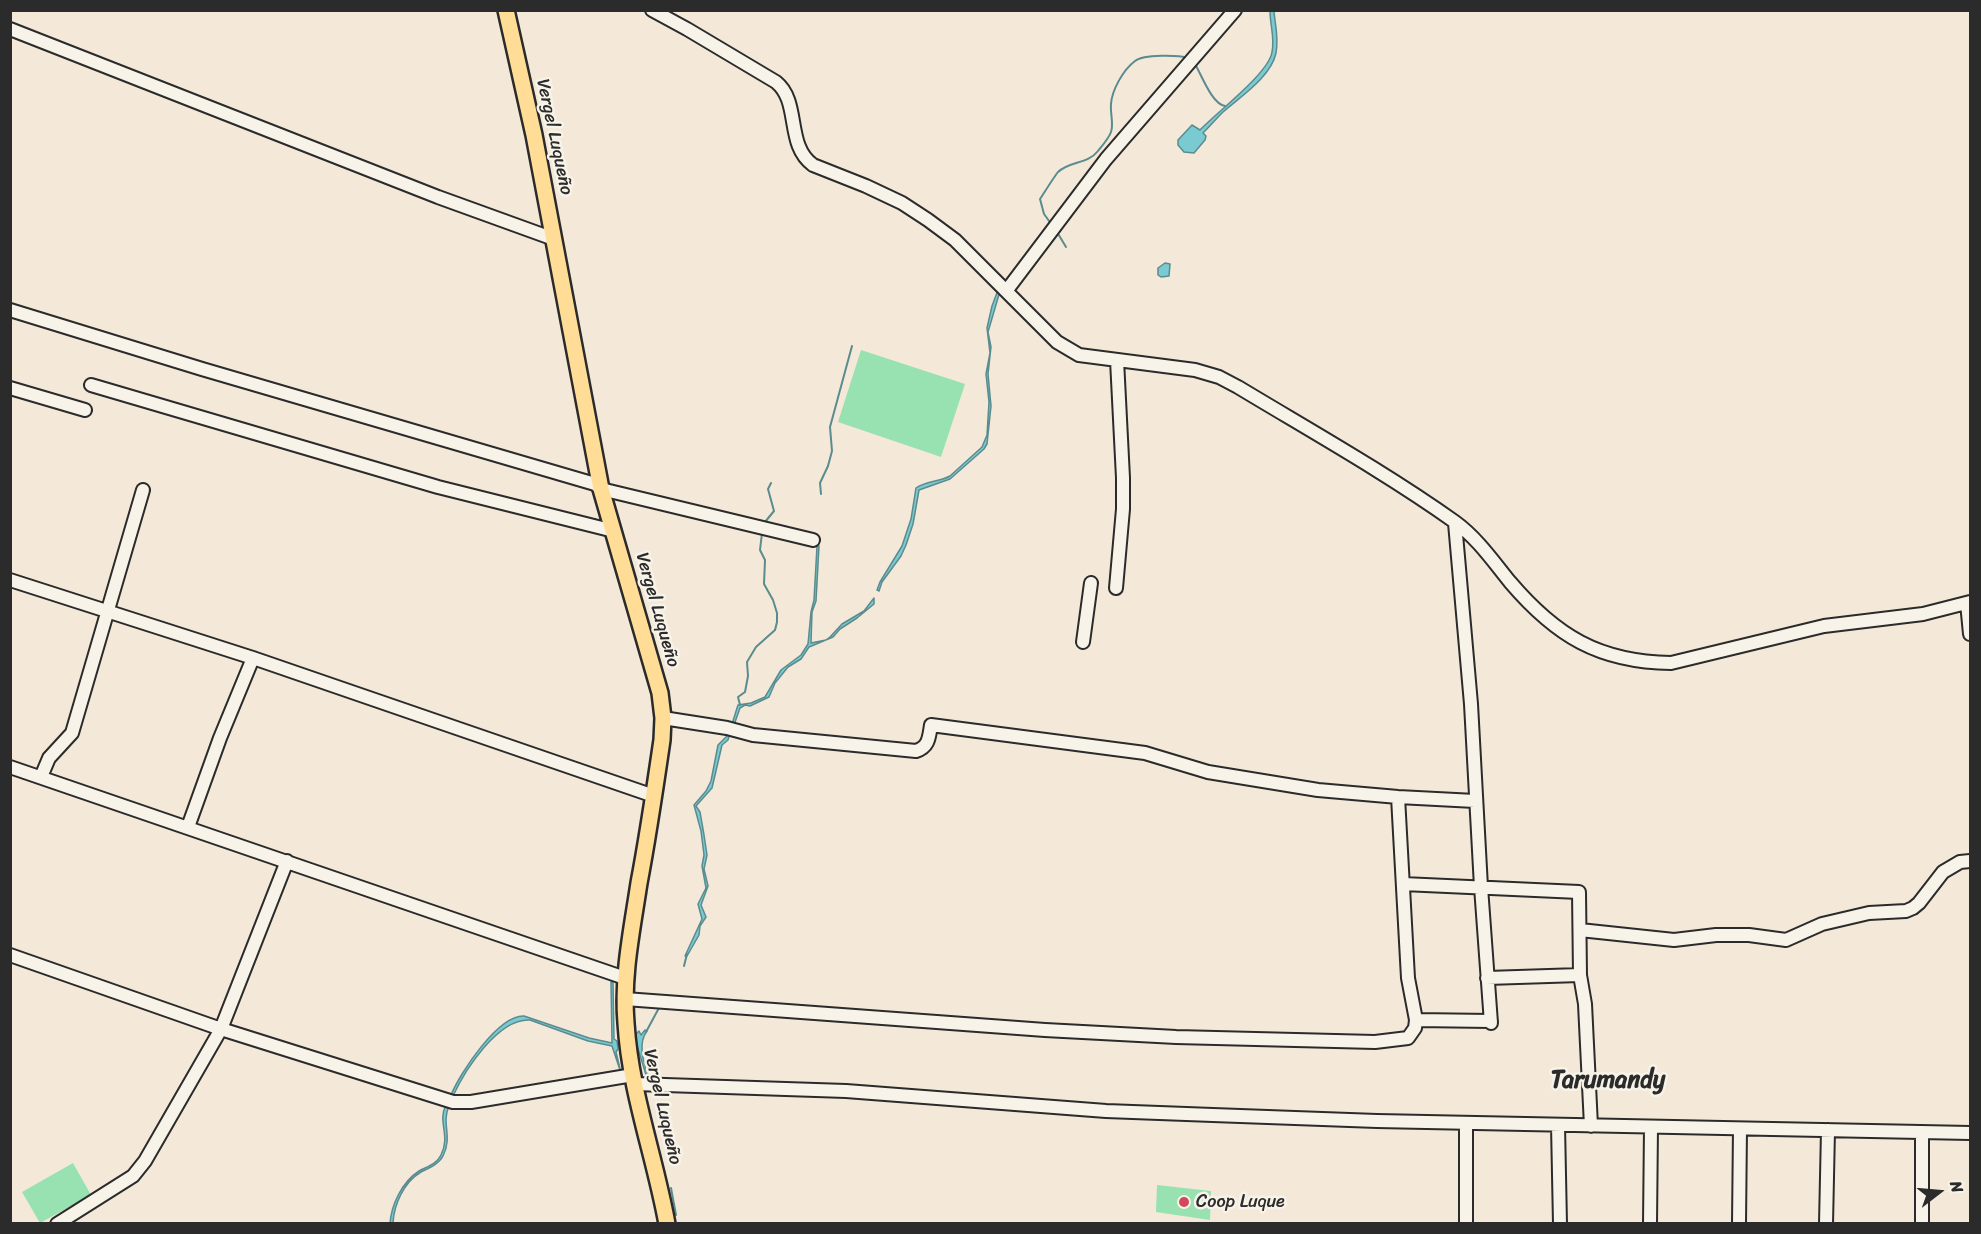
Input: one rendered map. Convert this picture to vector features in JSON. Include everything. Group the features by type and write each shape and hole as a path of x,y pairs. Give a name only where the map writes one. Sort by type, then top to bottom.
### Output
{"main road":[{"name":"Vergel Luqueño","path":"506,10 555,239 602,489 660,693 663,718 662,740 630,938 625,999 628,1046 634,1080 667,1224"}],"street":[{"path":"652,10 782,86 786,93 798,146 806,161 902,203 956,240 1057,342 1079,355 1195,370 1219,377 1238,387 1371,468 1471,535 1536,610 1560,632 1599,650 1646,662 1671,663 1824,626 1923,614 1969,603 1971,634"},
{"path":"1007,290 1106,159 1235,10"},
{"path":"10,29 438,198 555,239"},
{"path":"10,309 202,369 595,484 602,489 813,540"},
{"path":"1116,588 1123,509 1117,360"},
{"path":"92,385 438,487 614,531"},
{"path":"10,388 85,410"},
{"path":"41,777 49,758 72,734 143,490"},
{"path":"1416,1020 1491,1022 1480,888 1471,704 1455,523"},
{"path":"10,580 253,658 654,796"},
{"path":"1083,642 1091,583"},
{"path":"188,827 220,738 253,658"},
{"path":"663,718 727,728 753,735 916,751 928,742 932,725 943,726 1145,753 1208,772 1318,790 1475,801"},
{"path":"10,767 625,978"},
{"path":"625,999 1045,1030 1375,1042 1408,1038 1412,1034 1416,1020 1408,978 1398,797"},
{"path":"57,1224 133,1176 145,1161 221,1029 287,861"},
{"path":"1580,930 1674,940 1716,935 1749,935 1786,940 1822,924 1869,913 1906,911 1919,903 1942,872 1950,866 1971,861"},
{"path":"1403,884 1579,892 1580,975 1585,1004 1591,1126"},
{"path":"10,955 221,1029 453,1102 471,1102 634,1080 846,1091 1106,1111 1466,1123 1971,1133"},
{"path":"1487,978 1580,975"},
{"path":"1466,1123 1466,1224"},
{"path":"1558,1125 1560,1224"},
{"path":"1650,1224 1652,1127"},
{"path":"1739,1224 1740,1129"},
{"path":"1826,1224 1828,1130"},
{"path":"1922,1132 1922,1224"}],"green space":[{"path":"861,350 965,384 941,457 838,422"},
{"path":"73,1163 91,1195 40,1223 22,1192"},
{"name":"Coop Luque","path":"1157,1185 1211,1191 1210,1220 1156,1212"}],"water":[{"path":"1270,11 1274,11 1277,42 1273,62 1262,78 1203,133 1206,136 1205,140 1194,153 1184,152 1178,145 1178,140 1192,125 1200,130 1262,71 1269,61 1273,42"},
{"path":"1165,263 1170,264 1169,276 1161,277 1158,275 1158,268"},
{"path":"998,290 1000,291 988,332 991,347 988,374 991,406 987,444 950,479 919,490 913,524 906,545 882,582 879,591 877,590 880,582 902,546 911,519 916,488 950,476 982,447 987,435 989,402 986,374 990,353 987,328"},
{"path":"817,546 819,546 816,601 812,612 811,643 826,640 809,647 801,659 788,667 775,683 769,697 740,708 734,725 732,724 738,705 765,697 781,670 801,655 808,644 811,612 814,600"},
{"path":"874,598 874,604 840,629 833,637 826,640 842,624 864,611"},
{"path":"730,733 728,740 722,745 712,788 696,806 700,812 707,855 704,869 708,886 701,905 706,917 700,926 699,935 685,956 702,919 698,904 706,888 702,866 704,855 701,831 694,805 711,781 718,745"},
{"path":"611,982 613,982 614,1039 617,1041 616,1052 621,1073 612,1046 588,1041 530,1020 506,1027 495,1036 474,1060 453,1096 451,1095 481,1047 503,1025 514,1018 524,1016 589,1038 612,1043"},
{"path":"645,1030 647,1031 642,1042 642,1054 649,1078 647,1078 634,1036 639,1031 641,1035"},
{"path":"446,1105 449,1106 446,1119 447,1142 443,1156 436,1164 415,1176 405,1188 395,1208 393,1223 390,1224 395,1202 407,1181 434,1163 441,1155 445,1141 443,1117"}],"waterway":[{"path":"1052,225 1044,214 1040,199 1062,168 1094,155 1107,139 1112,129 1112,99 1126,70 1135,61 1146,57 1189,58"},
{"path":"1195,64 1212,95 1225,106"},
{"path":"1057,232 1066,247"},
{"path":"821,494 820,483 832,451 830,427 852,346"},
{"path":"765,522 774,511 768,489 771,483"},
{"path":"740,705 738,697 745,692 748,676 747,662 756,647 775,630 777,622 773,600 764,584 765,560 760,550 762,533"},
{"path":"684,966 687,954"},
{"path":"646,1032 660,1006"},
{"path":"671,1188 676,1215"}],"place":[{"name":"Coop Luque","path":"1184,1202"}],"district":[{"name":"Tarumandy","path":"1608,1081"}]}
